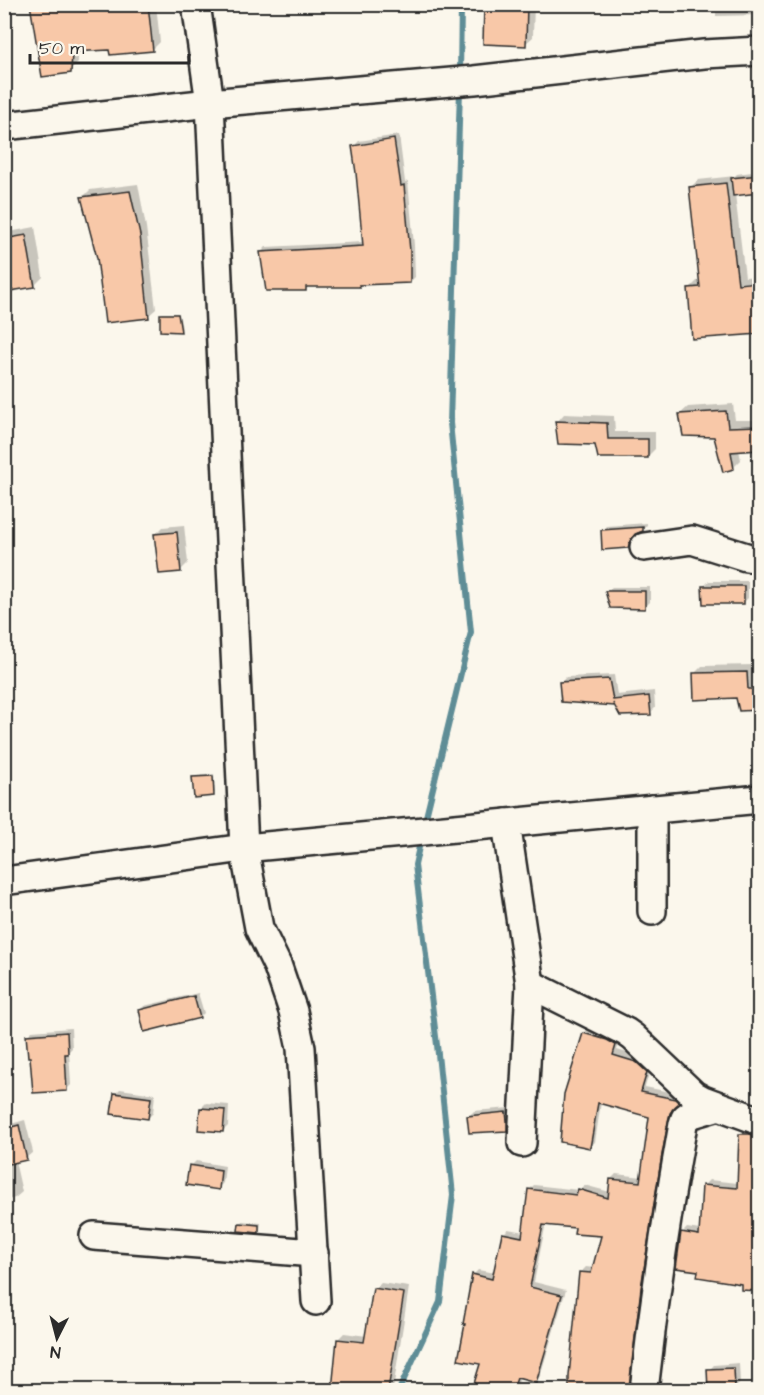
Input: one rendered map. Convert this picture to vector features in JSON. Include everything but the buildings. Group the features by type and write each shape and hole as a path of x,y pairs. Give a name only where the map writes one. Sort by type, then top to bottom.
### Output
{"street":[{"path":"196,4 210,103 244,848 259,928 278,967 293,1011 301,1048 316,1301"},
{"path":"4,126 210,103 437,84 704,54 759,51"},
{"path":"644,547 692,540 759,559"},
{"path":"4,881 244,848 759,799"},
{"path":"652,809 652,911"},
{"path":"506,823 530,984 522,1143"},
{"path":"530,984 626,1032 694,1095 759,1121"},
{"path":"644,1390 668,1209 683,1124 689,1114 719,1106"},
{"path":"94,1236 314,1253"}],"waterway":[{"path":"460,76 461,4"},
{"path":"424,825 471,632 450,423 460,89"},
{"path":"399,1390 440,1302 453,1195 415,865 421,838"}]}
